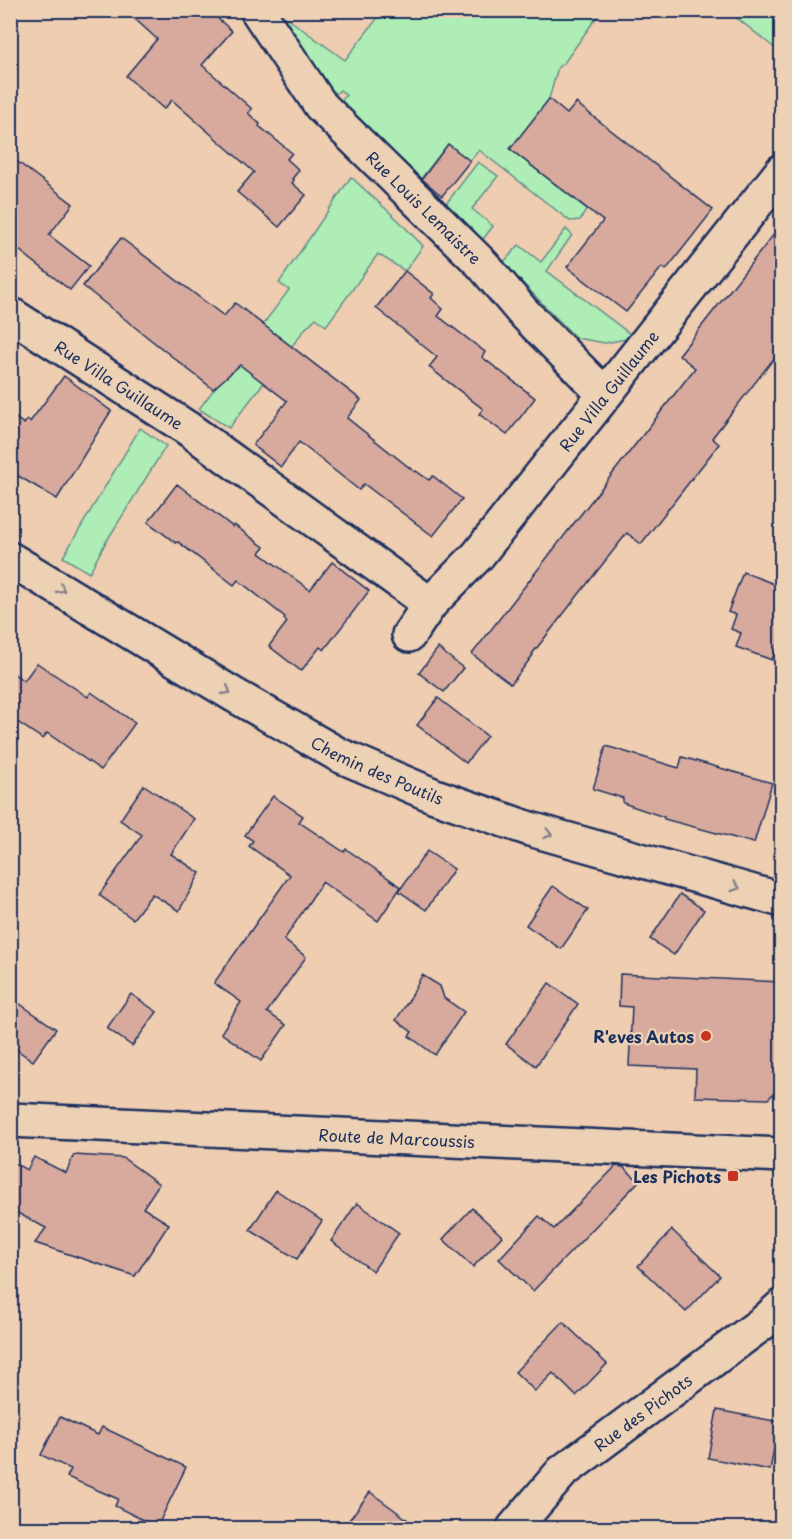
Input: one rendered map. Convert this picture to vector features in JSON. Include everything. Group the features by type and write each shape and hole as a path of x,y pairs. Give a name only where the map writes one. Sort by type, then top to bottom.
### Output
{"street":[{"name":"Rue Louis Lemaistre","path":"257,10 321,106 483,266 522,311 604,394"},
{"name":"Rue Villa Guillaume","path":"409,634 430,604 478,555 782,171"},
{"name":"Rue Villa Guillaume","path":"10,314 187,428 430,604"},
{"name":"Chemin des Poutils","path":"10,559 234,695 339,755 435,796 530,829 782,900"},
{"name":"Route de Marcoussis","path":"10,1120 782,1155"},
{"name":"Rue des Pichots","path":"514,1528 562,1472 764,1322 782,1306"}],"green space":[{"path":"277,11 345,60 383,11 601,11 564,63 558,67 549,99 510,149 587,209 580,220 570,221 479,150 470,161 448,144 420,180 341,101 346,95 340,90 334,96"},
{"path":"728,11 781,11 781,53"},
{"path":"478,162 498,176 472,209 493,226 480,243 445,205"},
{"path":"351,177 423,246 405,271 378,254 326,326 316,318 305,329 229,428 199,409 289,290 279,283"},
{"path":"566,229 572,235 547,271 630,334 626,339 605,343 576,338 503,263 519,245 541,262"},
{"path":"140,428 166,446 89,573 63,557"}],"building":[{"path":"125,10 208,10 232,31 202,65 252,109 248,113 260,124 259,126 292,153 287,159 299,170 292,179 294,180 292,183 306,195 279,227 237,192 254,172 172,100 164,109 126,76 157,39"},
{"path":"549,99 567,114 576,103 713,210 666,270 662,267 626,312 567,267 603,221 510,149"},
{"path":"448,144 470,161 442,196 422,179"},
{"path":"10,156 73,204 49,235 89,266 70,290 10,243 10,228 19,217 10,211"},
{"path":"782,224 782,348 712,438 719,444 641,544 627,533 511,684 472,654 695,368 679,355"},
{"path":"121,238 224,316 235,303 361,400 347,418 415,472 429,480 433,476 462,499 433,536 364,484 359,490 299,442 281,467 253,445 287,401 240,365 213,389 83,286"},
{"path":"405,271 434,294 431,298 443,309 438,316 485,352 482,357 535,398 507,435 479,414 483,409 429,367 437,357 376,308"},
{"path":"64,376 111,411 57,499 10,471 10,414 24,424 27,420 30,422"},
{"path":"177,484 233,527 234,525 264,547 260,553 310,590 332,562 369,591 324,650 320,647 301,671 269,646 287,622 285,617 238,580 234,585 148,522"},
{"path":"743,572 782,587 782,634 772,660 736,647 741,633 731,629 736,615 728,612"},
{"path":"438,648 463,668 444,692 419,673"},
{"path":"37,663 88,697 91,692 135,723 101,770 47,733 43,739 10,717 10,671 24,681"},
{"path":"438,698 487,736 466,763 417,725"},
{"path":"606,746 679,768 682,757 772,783 754,843 664,819 664,817 623,803 623,798 593,789"},
{"path":"144,785 194,819 171,854 200,873 179,911 152,894 133,919 99,895 142,835 120,820"},
{"path":"273,796 303,816 299,822 344,852 346,849 401,887 378,921 322,882 284,940 306,957 267,1012 286,1025 261,1061 221,1033 241,1002 214,983 290,875 249,846 253,841 245,835"},
{"path":"427,851 454,869 426,910 399,891"},
{"path":"553,886 588,910 561,949 526,925"},
{"path":"680,894 704,910 674,955 650,939"},
{"name":"R'eves Autos","path":"620,974 782,982 782,1085 768,1099 695,1097 696,1069 629,1066 632,1007 619,1006"},
{"path":"422,975 440,986 444,998 464,1012 435,1055 409,1036 412,1032 396,1020"},
{"path":"549,983 578,1004 536,1066 506,1044"},
{"path":"131,994 157,1012 132,1046 107,1028"},
{"path":"10,997 56,1029 33,1061 10,1045"},
{"path":"74,1155 123,1158 159,1184 143,1208 169,1224 135,1276 35,1243 46,1228 10,1209 10,1161 27,1170 34,1157 66,1173"},
{"path":"616,1166 623,1167 639,1181 533,1291 499,1259 539,1216 554,1229"},
{"path":"276,1190 322,1221 297,1259 250,1230"},
{"path":"357,1203 399,1233 373,1271 331,1241"},
{"path":"472,1208 502,1236 473,1267 443,1239"},
{"path":"672,1230 720,1276 686,1312 638,1266"},
{"path":"563,1322 607,1364 576,1396 553,1373 535,1391 515,1372"},
{"path":"717,1410 779,1422 770,1470 708,1458"},
{"path":"60,1417 98,1435 102,1427 186,1467 157,1527 115,1506 118,1499 67,1477 71,1469 41,1455"},
{"path":"370,1492 419,1528 343,1528"}],"place":[{"name":"R'eves Autos","path":"706,1036"},
{"name":"Les Pichots","path":"733,1176"}]}
